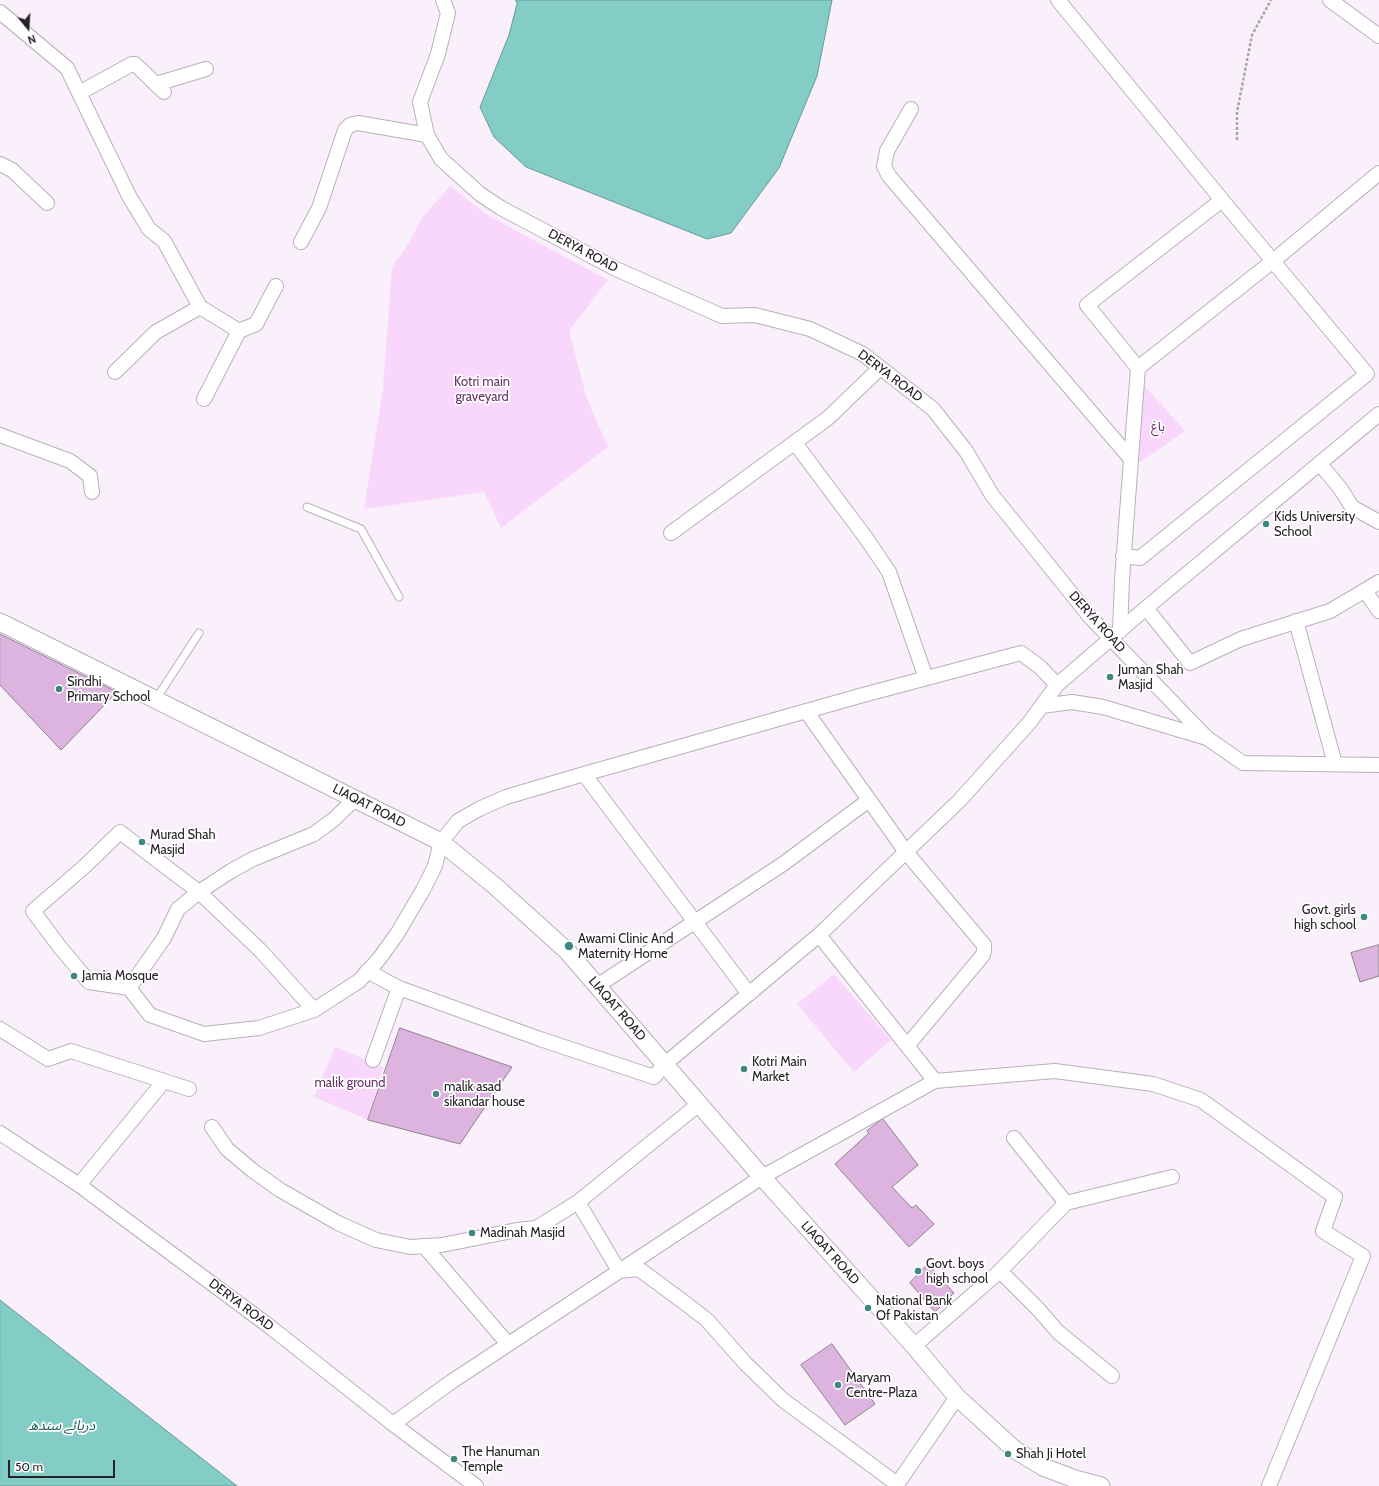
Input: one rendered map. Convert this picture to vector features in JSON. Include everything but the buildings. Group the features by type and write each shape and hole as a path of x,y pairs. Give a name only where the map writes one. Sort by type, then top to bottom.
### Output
{"street":[{"name":"DERYA ROAD","path":"443,0 448,13 438,54 420,102 427,135 441,158 480,194 501,208 616,269 722,316 755,316 810,329 863,354 933,409 966,451 992,495 1091,618 1116,635 1207,738"},
{"path":"1058,0 1367,374 1140,558 1124,556"},
{"path":"1330,0 1379,36"},
{"path":"0,12 67,68 129,196 149,229 164,241 200,307 239,331"},
{"path":"79,93 132,64 135,64 160,88 206,70"},
{"path":"911,109 887,151 884,166 889,176 1131,459"},
{"path":"301,242 318,208 345,130 350,125 358,122 427,135"},
{"path":"0,164 12,170 47,203"},
{"path":"1138,368 1273,261 1379,173"},
{"path":"1116,635 1124,556 1138,368 1087,304 1222,200"},
{"path":"204,399 239,331 256,324 276,286"},
{"path":"115,372 156,332 200,307"},
{"path":"671,533 828,418 880,368"},
{"path":"368,971 399,988 540,1039 654,1077 665,1064 819,935 960,800 1029,723 1058,685 1146,608 1379,414"},
{"path":"0,435 70,461 90,476 92,492"},
{"path":"795,443 866,538 889,572 926,678"},
{"path":"1320,464 1340,488 1352,507 1379,522"},
{"path":"1146,608 1190,663 1241,639 1330,611 1379,582"},
{"path":"1365,591 1379,611"},
{"path":"1296,621 1334,764"},
{"name":"LIAQAT ROAD","path":"0,622 441,842 496,886 567,951 762,1177 914,1346 957,1397 1020,1454 1043,1467 1075,1479 1102,1486"},
{"path":"314,1010 261,951 198,892 120,832 85,866 33,911 59,946 89,982 129,988 150,1015 204,1034 259,1028 314,1010 358,981 379,959 397,934 423,890 435,866 441,842 458,821 479,809 506,797 806,711 1021,653 1040,667 1058,685"},
{"path":"1042,706 1072,702 1103,707 1207,738 1243,763 1379,765"},
{"path":"806,711 906,852 984,945 982,955 907,1046"},
{"path":"584,774 749,994"},
{"path":"129,988 164,938 178,909 198,892 231,871 254,859 314,834 333,820 354,798"},
{"path":"597,986 783,864 869,800"},
{"path":"819,935 935,1081"},
{"path":"373,1060 399,988"},
{"path":"0,1029 48,1059 71,1051 189,1089"},
{"path":"393,1424 450,1382 762,1177 935,1081 1055,1071 1153,1084 1201,1100 1335,1197 1323,1231 1363,1256 1269,1486"},
{"path":"79,1185 164,1081"},
{"path":"212,1127 227,1148 252,1170 280,1190 338,1222 376,1240 410,1247 442,1245 517,1230 536,1228 578,1202 699,1104"},
{"name":"DERYA ROAD","path":"0,1133 79,1185 269,1326 393,1424 476,1486"},
{"path":"1014,1138 1066,1202"},
{"path":"914,1346 1000,1270 1066,1202 1172,1176"},
{"path":"578,1202 619,1271"},
{"path":"424,1246 508,1344"},
{"path":"619,1271 639,1269 686,1303 707,1320 745,1363 782,1400 896,1485 957,1397"},
{"path":"1000,1270 1058,1332 1112,1376"}],"lane":[{"path":"307,507 361,529 399,597"},
{"path":"156,699 199,633"}],"path":[{"path":"1237,140 1237,112 1252,35 1271,0"}],"green space":[{"name":"Kotri main graveyard","path":"450,186 489,216 608,280 569,331 586,396 608,447 501,528 484,492 364,509 383,389 392,267 405,249 423,217"},
{"name":"باغ","path":"1143,384 1185,431 1139,463"},
{"path":"834,974 891,1040 854,1072 797,1004"},
{"name":"malik ground","path":"335,1047 383,1067 368,1120 314,1097"}],"water":[{"path":"516,0 832,0 817,76 779,168 731,233 707,239 526,167 494,137 480,107 509,35 517,4"},
{"name":"دریائے سندھ","path":"0,1300 237,1486 0,1486"}],"place":[{"name":"Kids University School","path":"1266,524"},
{"name":"Juman Shah Masjid","path":"1110,677"},
{"name":"Sindhi Primary School","path":"59,689"},
{"name":"Murad Shah Masjid","path":"142,842"},
{"name":"Govt. girls high school","path":"1364,917"},
{"name":"Awami Clinic And Maternity Home","path":"569,946"},
{"name":"Jamia Mosque","path":"74,976"},
{"name":"Kotri Main Market","path":"744,1069"},
{"name":"malik asad sikandar house","path":"436,1094"},
{"name":"Madinah Masjid","path":"472,1233"},
{"name":"Govt. boys high school","path":"918,1271"},
{"name":"National Bank Of Pakistan","path":"868,1308"},
{"name":"Maryam Centre-Plaza","path":"838,1385"},
{"name":"Shah Ji Hotel","path":"1008,1454"},
{"name":"The Hanuman Temple","path":"454,1459"}]}
